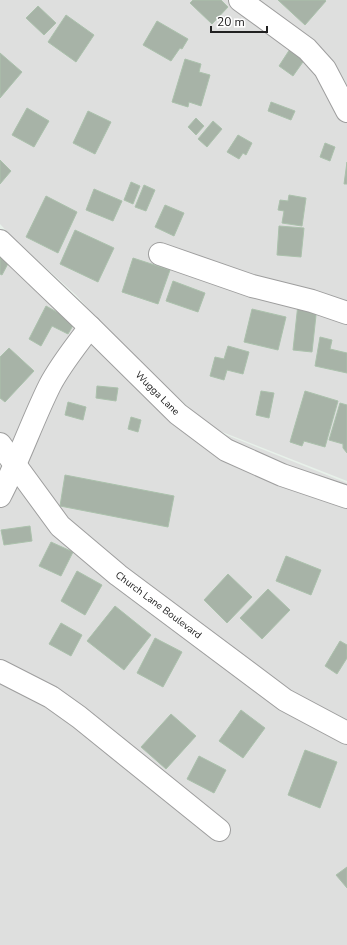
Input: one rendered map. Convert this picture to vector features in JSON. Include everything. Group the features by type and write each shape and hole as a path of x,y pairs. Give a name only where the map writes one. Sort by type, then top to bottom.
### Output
{"street":[{"path":"240,0 307,49 325,69 347,111"},
{"name":"Wugga Lane","path":"0,241 178,414 226,450 282,475 347,497"},
{"path":"160,254 252,286 312,301 347,313"},
{"path":"6,480 51,384 68,356 90,327"},
{"name":"Church Lane Boulevard","path":"0,444 6,480 118,575 285,700 347,733"},
{"path":"0,671 51,697 219,830"}],"shaded area":[{"path":"0,0 347,0 347,481 212,428 122,347 76,295 14,239 0,224"},
{"path":"0,230 71,294 209,428 347,483 347,945 0,945"}],"building":[{"path":"193,0 221,0 228,7 212,24 190,3"},
{"path":"278,0 325,0 326,1 305,25"},
{"path":"38,6 56,23 44,35 26,18"},
{"path":"66,15 94,35 76,62 48,42"},
{"path":"157,21 188,39 182,49 180,48 171,61 143,45"},
{"path":"290,49 305,59 293,76 279,66"},
{"path":"0,53 22,72 0,98"},
{"path":"185,59 201,64 199,72 210,75 201,106 189,102 188,107 172,102"},
{"path":"271,102 295,111 291,120 268,111"},
{"path":"27,108 49,121 34,147 12,135"},
{"path":"88,111 111,122 95,154 73,143"},
{"path":"196,118 204,126 196,135 188,127"},
{"path":"213,121 222,129 207,147 198,139"},
{"path":"238,135 252,143 246,155 243,153 239,159 227,152"},
{"path":"325,143 335,147 330,161 320,157"},
{"path":"0,160 11,171 0,184"},
{"path":"347,162 347,184 344,184"},
{"path":"131,182 140,186 133,204 124,200"},
{"path":"144,185 155,190 146,211 135,207"},
{"path":"94,189 122,201 113,221 86,210"},
{"path":"289,195 306,198 302,226 282,223 284,211 278,210 280,200 288,201"},
{"path":"46,196 77,212 58,253 26,237"},
{"path":"165,205 184,213 174,236 155,227"},
{"path":"279,226 304,228 301,257 277,255"},
{"path":"75,230 114,248 98,282 60,264"},
{"path":"0,247 13,254 2,275 0,274"},
{"path":"133,258 170,270 158,304 122,292"},
{"path":"173,281 205,293 198,312 166,301"},
{"path":"298,304 317,306 312,352 293,350"},
{"path":"46,306 75,322 68,334 52,326 41,346 29,339"},
{"path":"252,309 286,317 278,350 244,342"},
{"path":"320,337 332,340 330,349 347,353 347,373 315,366"},
{"path":"228,346 249,352 243,374 227,370 224,380 210,376 215,357 224,359"},
{"path":"9,348 34,371 5,402 0,398 0,357"},
{"path":"97,386 118,388 116,401 96,398"},
{"path":"261,391 274,393 269,418 256,415"},
{"path":"305,391 338,401 325,447 304,441 302,446 290,442"},
{"path":"68,402 86,407 83,420 65,415"},
{"path":"340,403 347,405 347,453 343,448 343,444 329,440"},
{"path":"131,417 141,420 138,432 128,429"},
{"path":"65,475 174,496 168,527 60,506"},
{"path":"30,526 32,541 4,545 1,530"},
{"path":"51,542 73,552 61,576 39,566"},
{"path":"286,556 321,570 311,595 276,581"},
{"path":"77,571 102,585 85,615 61,601"},
{"path":"228,574 252,597 227,623 204,600"},
{"path":"268,589 290,610 262,639 240,618"},
{"path":"115,606 151,635 124,670 87,641"},
{"path":"61,623 82,635 71,656 49,644"},
{"path":"155,638 182,652 163,687 137,673"},
{"path":"340,641 347,645 347,658 337,674 325,666"},
{"path":"241,710 265,728 243,758 219,741"},
{"path":"171,714 196,736 166,769 141,747"},
{"path":"305,750 337,762 320,808 288,795"},
{"path":"199,756 226,770 214,793 187,779"},
{"path":"347,867 347,888 336,875"}]}
